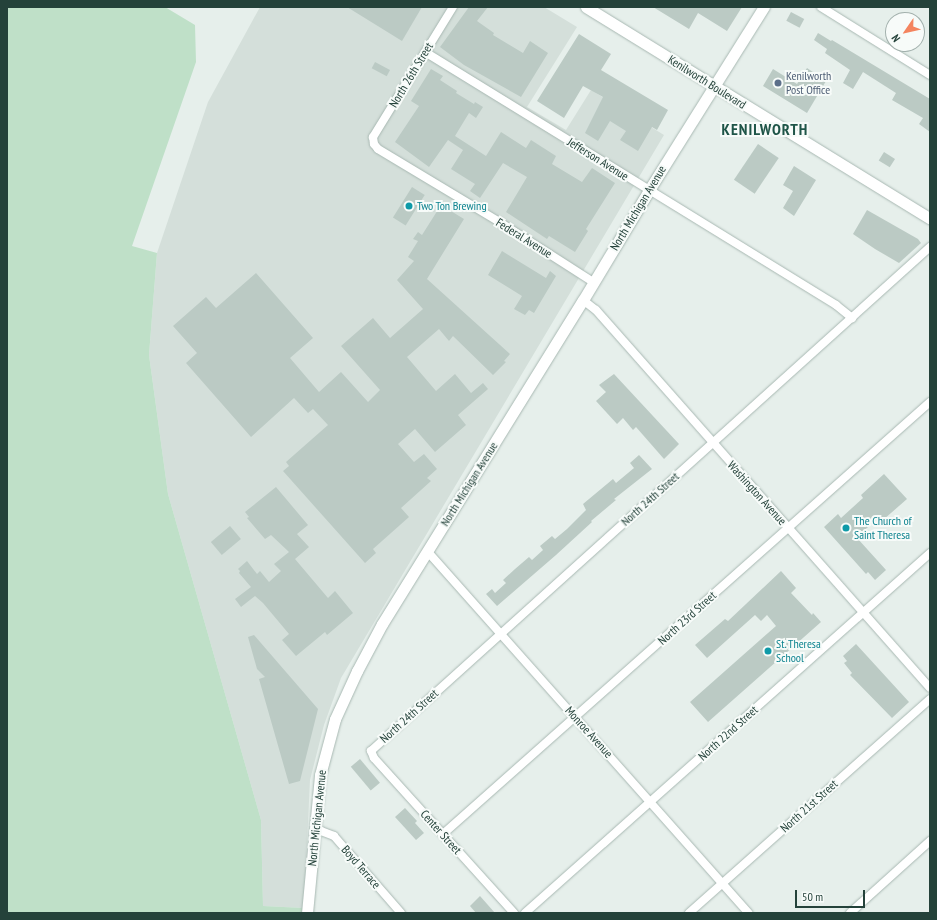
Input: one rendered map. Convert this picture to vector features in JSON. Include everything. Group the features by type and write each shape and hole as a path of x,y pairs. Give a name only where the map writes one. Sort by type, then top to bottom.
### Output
{"street":[{"name":"North 26th Street","path":"374,144 373,137 453,7"},
{"name":"Kenilworth Boulevard","path":"586,7 930,220"},
{"name":"North Michigan Avenue","path":"307,913 320,775 340,704 382,624 428,552 649,190 764,7"},
{"path":"821,7 930,75"},
{"name":"Jefferson Avenue","path":"425,52 836,305 852,318"},
{"name":"Federal Avenue","path":"374,144 378,149 498,221 594,282"},
{"name":"North 24th Street","path":"371,751 930,248"},
{"name":"Washington Avenue","path":"583,300 596,310 930,688"},
{"name":"North 23rd Street","path":"443,834 930,402"},
{"name":"Monroe Avenue","path":"428,552 749,913"},
{"name":"North 22nd Street","path":"525,913 930,553"},
{"name":"North 21st Street","path":"689,913 930,699"},
{"name":"Center Street","path":"371,751 374,758 514,913"},
{"name":"Boyd Terrace","path":"315,831 321,831 334,836 401,913"},
{"path":"850,913 930,841"}],"shaded area":[{"path":"260,7 544,7 577,27 527,107 566,130 591,90 664,135 341,678 324,725 310,780 304,908 263,906 261,820 168,494 149,355 157,253 208,102"}],"green space":[{"path":"7,7 165,7 195,25 196,62 132,246 157,253 149,355 168,494 261,820 263,906 304,908 303,913 7,913"}],"building":[{"path":"347,7 422,7 402,41"},
{"path":"469,7 488,7 477,21 494,33 493,35 523,53 530,41 548,53 521,97 464,65 440,47"},
{"path":"653,7 742,7 727,31 698,13 689,29"},
{"path":"791,12 804,19 800,28 786,21"},
{"path":"818,33 930,99 930,132 919,124 923,118 892,100 896,93 863,72 853,89 843,83 850,70 825,53 827,49 814,40"},
{"path":"579,34 611,54 601,70 668,110 657,130 652,127 638,151 620,140 626,131 610,121 598,141 585,133 603,97 583,86 564,118 537,101"},
{"path":"375,62 390,70 387,76 372,68"},
{"path":"807,68 826,81 807,113 763,86 773,69 797,84"},
{"path":"431,69 443,76 440,80 457,91 456,93 474,104 475,102 483,107 476,118 469,113 455,136 486,156 501,132 526,148 531,140 556,156 552,164 582,182 592,168 615,183 586,229 588,231 575,252 549,236 547,239 506,212 527,177 503,163 480,198 470,191 475,184 451,169 463,150 448,140 429,167 395,142 419,106 411,101"},
{"path":"758,144 779,158 755,194 734,180"},
{"path":"884,152 895,159 890,167 879,160"},
{"path":"794,166 816,180 794,216 783,208 793,191 783,185"},
{"name":"Two Ton Brewing","path":"412,187 425,195 406,225 393,218"},
{"path":"441,205 464,219 427,279 510,354 504,361 506,362 493,375 453,336 449,341 439,329 407,357 436,391 455,374 471,393 483,383 488,389 458,415 466,425 435,452 415,429 398,444 414,462 424,454 437,469 427,478 431,481 401,508 409,517 373,549 376,553 365,563 283,471 289,466 286,462 328,425 313,409 308,413 294,398 251,437 186,363 197,353 173,326 206,297 216,308 256,273 313,338 290,358 319,392 341,372 368,402 380,390 341,346 373,318 390,338 423,309 397,280 414,261 408,257 418,241 413,239 418,232 422,235"},
{"path":"867,210 918,239 921,243 899,263 875,249 853,234"},
{"path":"502,251 546,278 550,271 556,276 534,313 529,310 525,315 514,309 522,296 488,275"},
{"path":"614,374 679,444 664,459 636,427 633,430 623,418 617,424 596,401 606,392 599,385"},
{"path":"639,455 652,469 614,499 616,500 497,606 486,594 492,589 495,593 506,583 503,580 515,569 529,557 532,560 543,550 540,546 552,536 555,539 567,529 586,510 583,504 613,479 616,483 634,468 630,463"},
{"name":"The Church of Saint Theresa","path":"884,474 907,499 883,520 880,517 861,533 863,535 858,539 886,570 875,580 868,572 866,574 824,527 838,514 841,518 863,498 861,495"},
{"path":"276,487 308,525 297,534 309,547 295,559 328,598 335,591 353,613 327,635 325,632 296,656 282,640 289,634 263,603 255,596 241,607 235,599 251,587 239,573 240,571 238,569 247,561 257,574 260,571 269,582 281,571 274,564 289,552 271,535 265,539 247,518 249,517 245,512"},
{"path":"230,526 241,539 222,555 211,542"},
{"name":"St. Theresa School","path":"781,571 796,588 791,593 812,615 813,613 821,622 708,722 690,702 776,626 767,615 761,621 755,615 707,658 695,645 725,619 728,621"},
{"path":"254,635 318,709 300,781 289,784 259,679 265,677 257,669 248,637"},
{"path":"856,644 909,702 892,718 850,675 852,673 844,663 847,661 843,656"},
{"path":"360,759 380,783 371,790 351,767"},
{"path":"405,808 417,821 415,823 424,833 416,840 395,817"},
{"path":"480,896 495,913 476,913 470,906"}],"place":[{"name":"Kenilworth Post Office","path":"778,83"},
{"name":"Two Ton Brewing","path":"409,206"},
{"name":"The Church of Saint Theresa","path":"846,528"},
{"name":"St. Theresa School","path":"768,651"}],"district":[{"name":"KENILWORTH","path":"765,129"}]}
